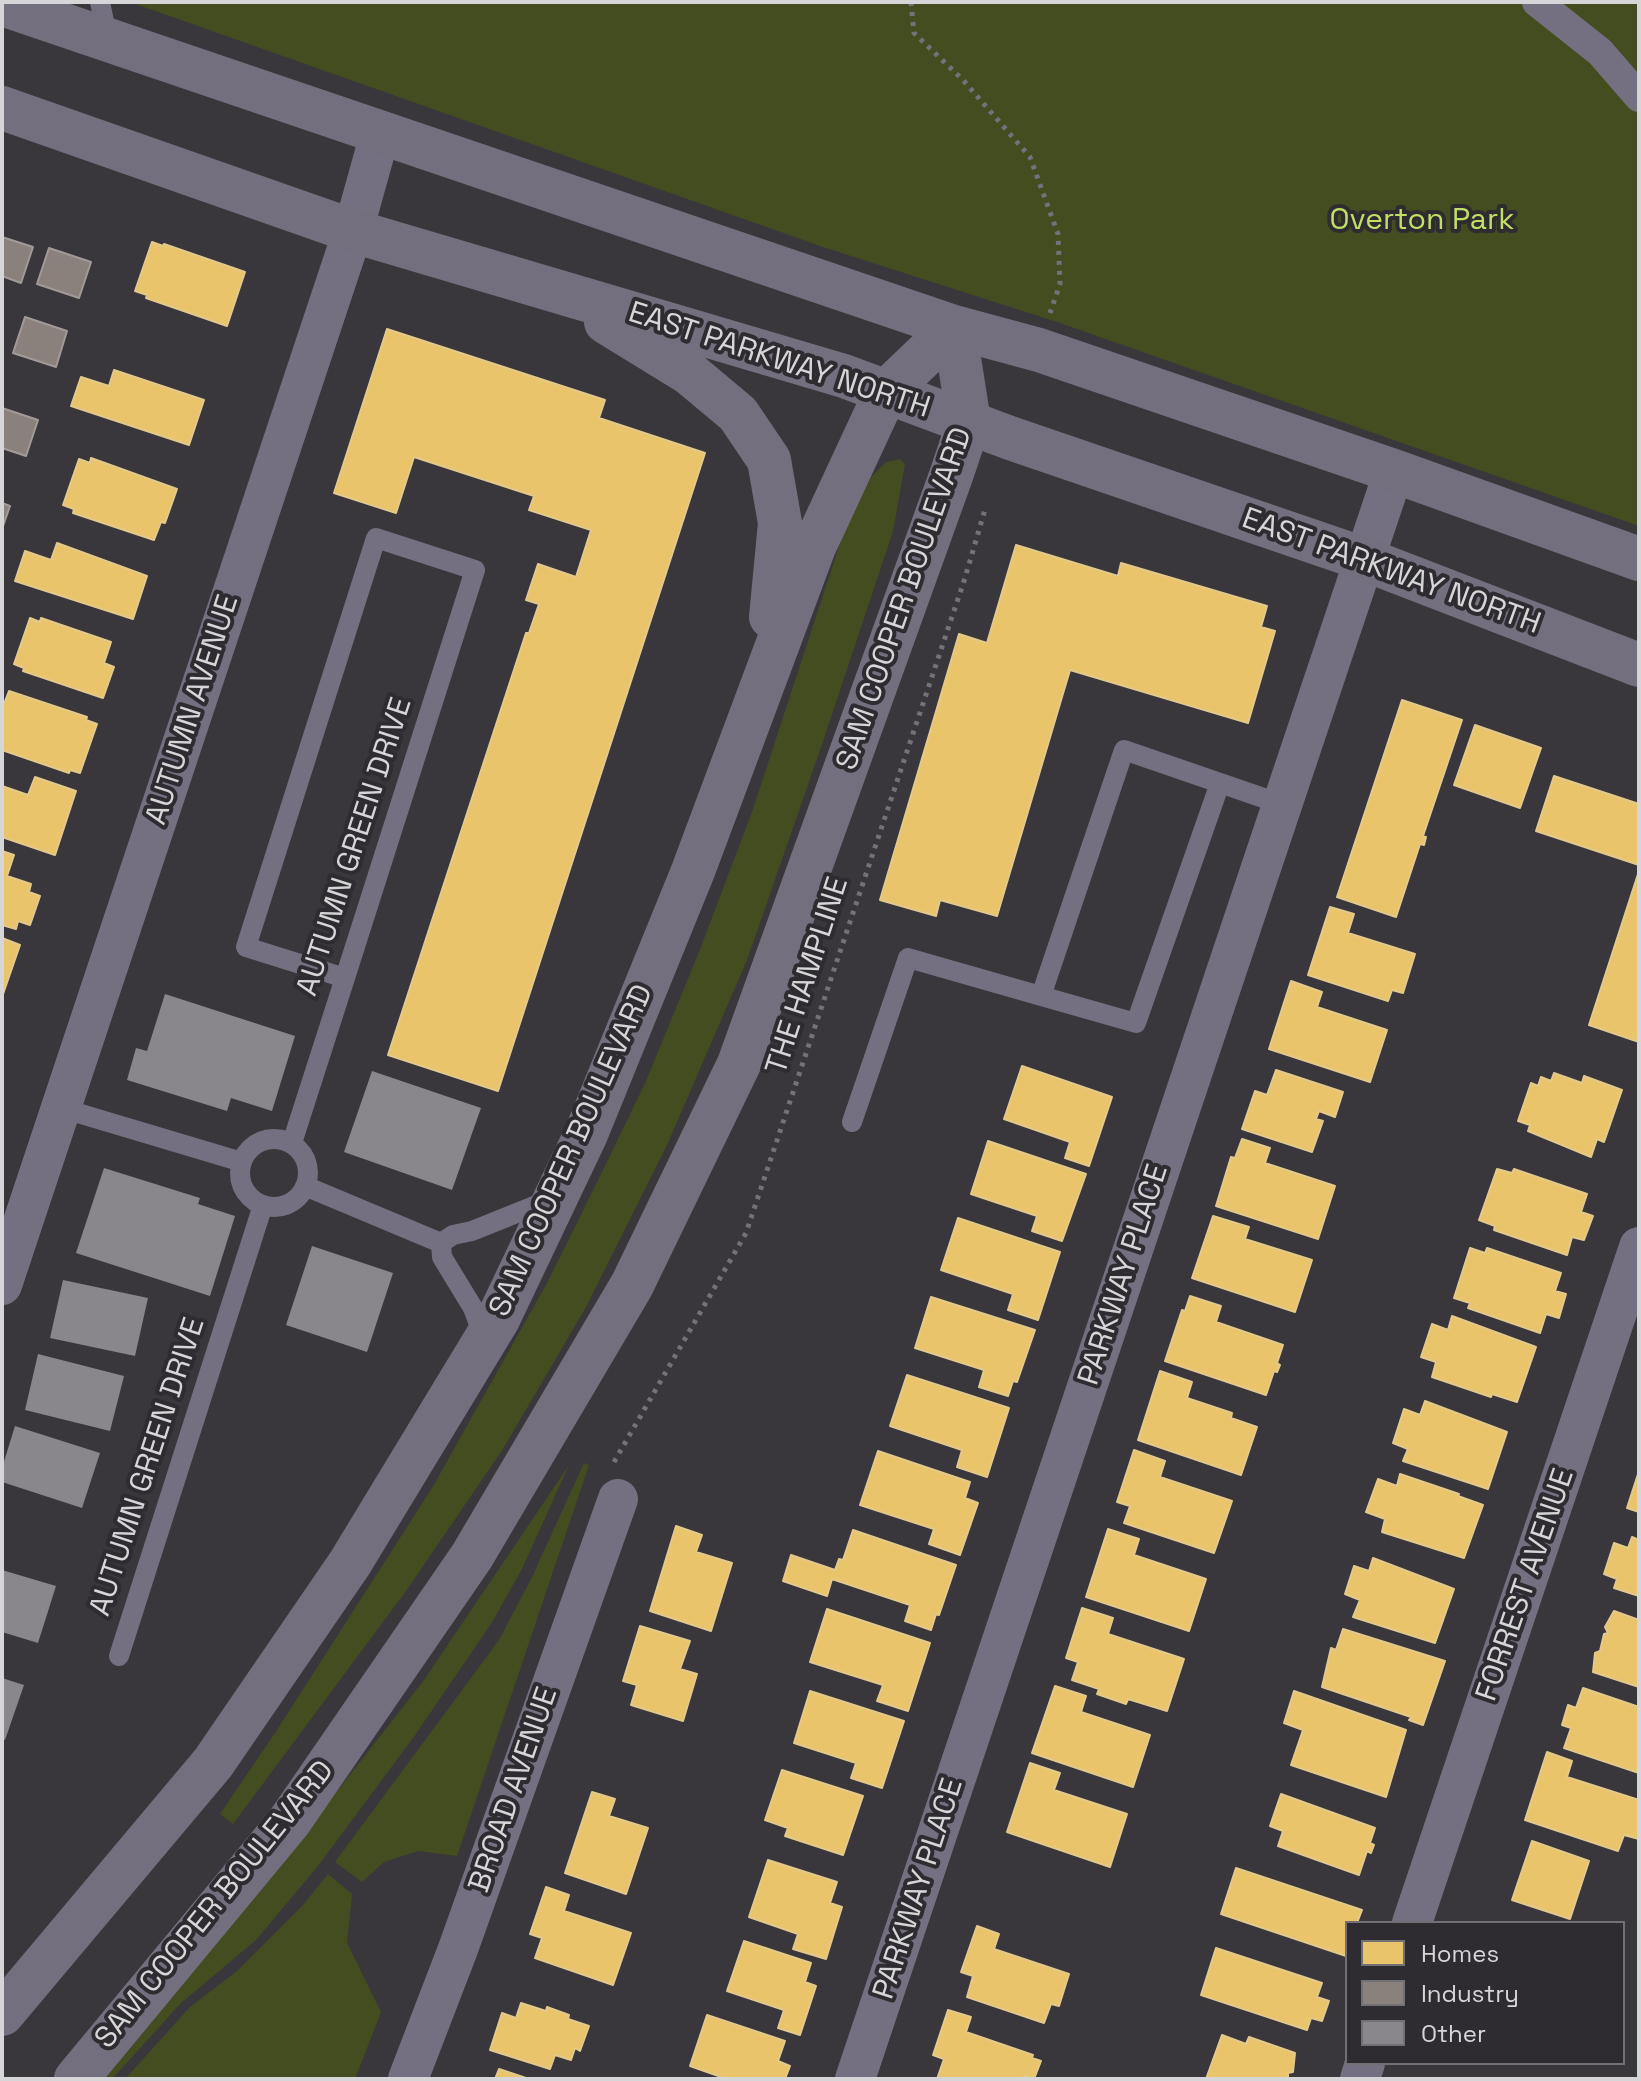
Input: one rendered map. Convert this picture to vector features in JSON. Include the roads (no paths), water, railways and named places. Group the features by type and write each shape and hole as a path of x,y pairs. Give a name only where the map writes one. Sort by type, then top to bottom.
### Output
{"main road":[{"path":"2,4 104,21 380,134 954,327 1039,350 1394,471 1639,559"},
{"name":"EAST PARKWAY NORTH","path":"2,108 353,231 844,376 1364,559 1639,665"},
{"path":"556,292 689,373 738,414 769,460 780,523 764,682"},
{"name":"SAM COOPER BOULEVARD","path":"2,2014 213,1763 350,1563 498,1319 586,1134 687,886 814,547 886,392 954,327"},
{"name":"SAM COOPER BOULEVARD","path":"76,2079 289,1822 472,1556 632,1285 739,1064 969,422 954,327"}],"street":[{"path":"1537,2 1600,52 1639,97"},
{"name":"AUTUMN AVENUE","path":"2,1285 353,231 380,134"},
{"name":"PARKWAY PLACE","path":"855,2079 1394,471"},
{"name":"FORREST AVENUE","path":"1413,1921 1639,1247"},
{"name":"BROAD AVENUE","path":"408,2079 458,1949 615,1483"}],"lane":[{"name":"AUTUMN GREEN DRIVE","path":"292,1143 345,978 475,570 376,538 246,947 345,978"},
{"path":"1041,996 1124,750 1281,804"},
{"path":"852,1122 908,958 1136,1023 1220,783"},
{"path":"61,1108 242,1162"},
{"path":"271,1138 292,1143 305,1160 308,1170 305,1186 296,1199 286,1205 263,1205 253,1200 240,1179 242,1162 252,1147 271,1138"},
{"path":"305,1186 441,1243"},
{"path":"441,1243 453,1235 472,1231 556,1197"},
{"name":"AUTUMN GREEN DRIVE","path":"119,1656 263,1205"},
{"path":"441,1243 442,1257 473,1308 485,1341"}],"park label":[{"name":"Overton Park","path":"1422,221"}]}
